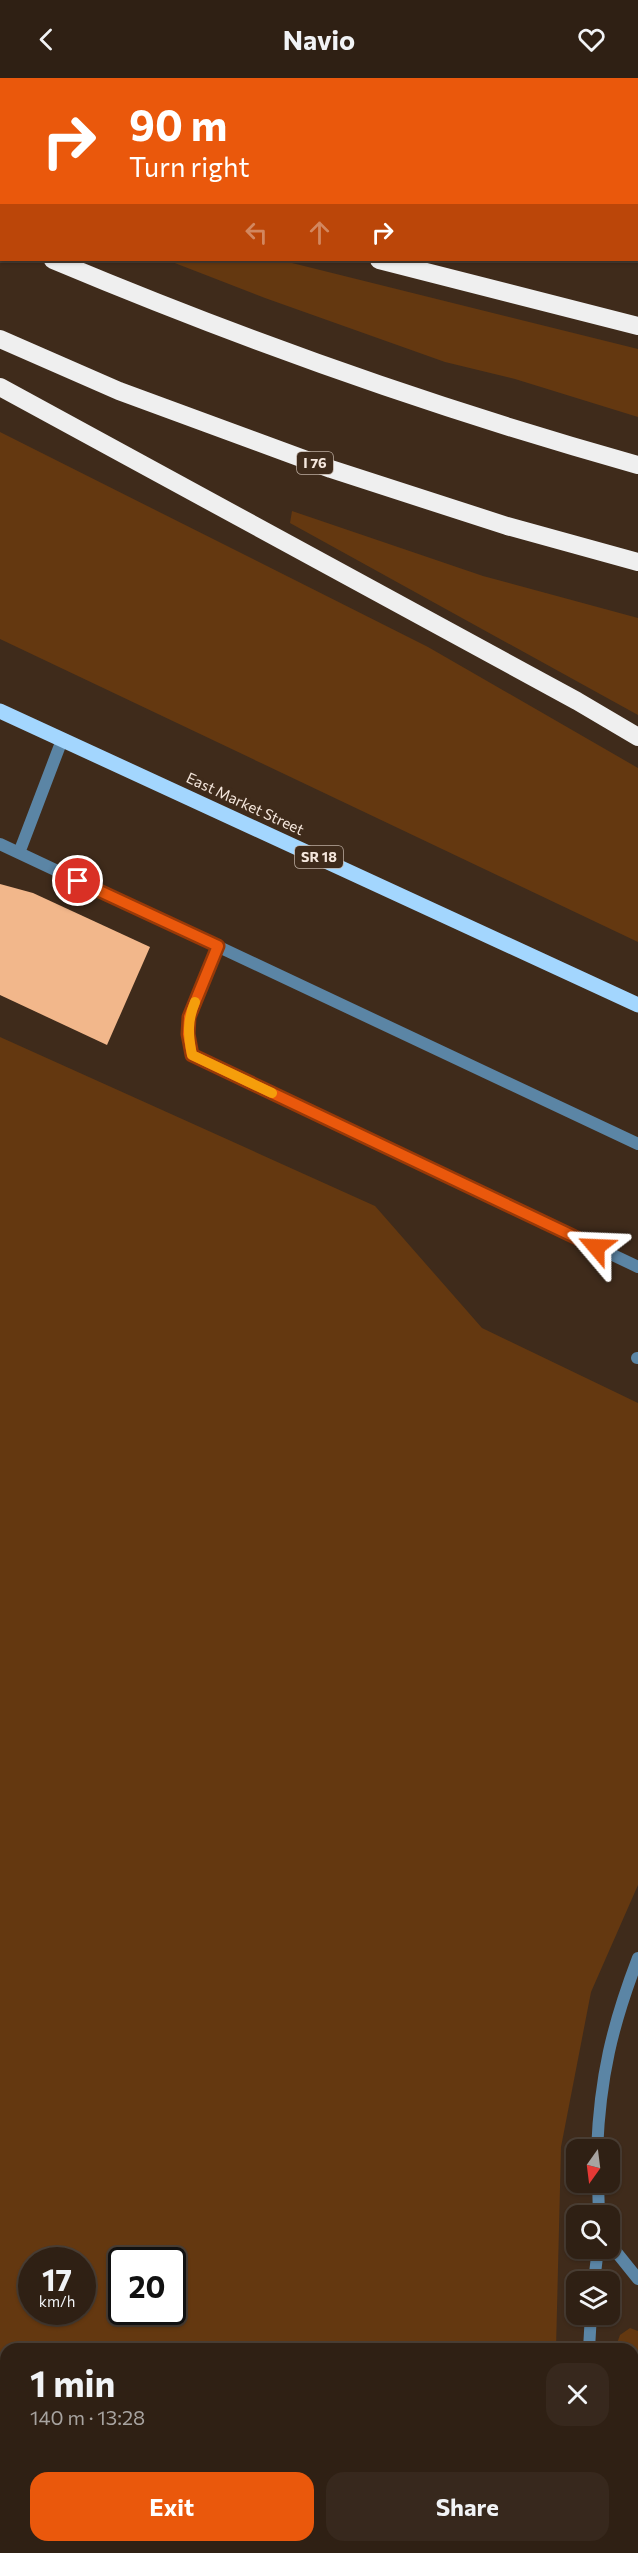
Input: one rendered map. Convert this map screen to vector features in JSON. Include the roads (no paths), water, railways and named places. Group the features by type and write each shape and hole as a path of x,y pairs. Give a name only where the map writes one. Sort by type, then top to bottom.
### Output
{"highway":[{"path":"55,261 177,312 298,358 531,436 638,465"},
{"path":"382,261 638,326"},
{"name":"I 76","path":"0,339 119,391 331,469 507,526 638,562"},
{"path":"0,387 577,701 638,737"}],"main road":[{"name":"East Market Street","path":"0,711 638,1005"}],"street":[{"path":"19,853 62,740"},
{"path":"0,844 638,1144"},
{"path":"218,946 189,1017 188,1034 192,1055 638,1268"},
{"path":"598,2139 604,2070 612,2032 638,1958"},
{"path":"620,2257 638,2279"},
{"path":"589,2343 590,2325"}]}
